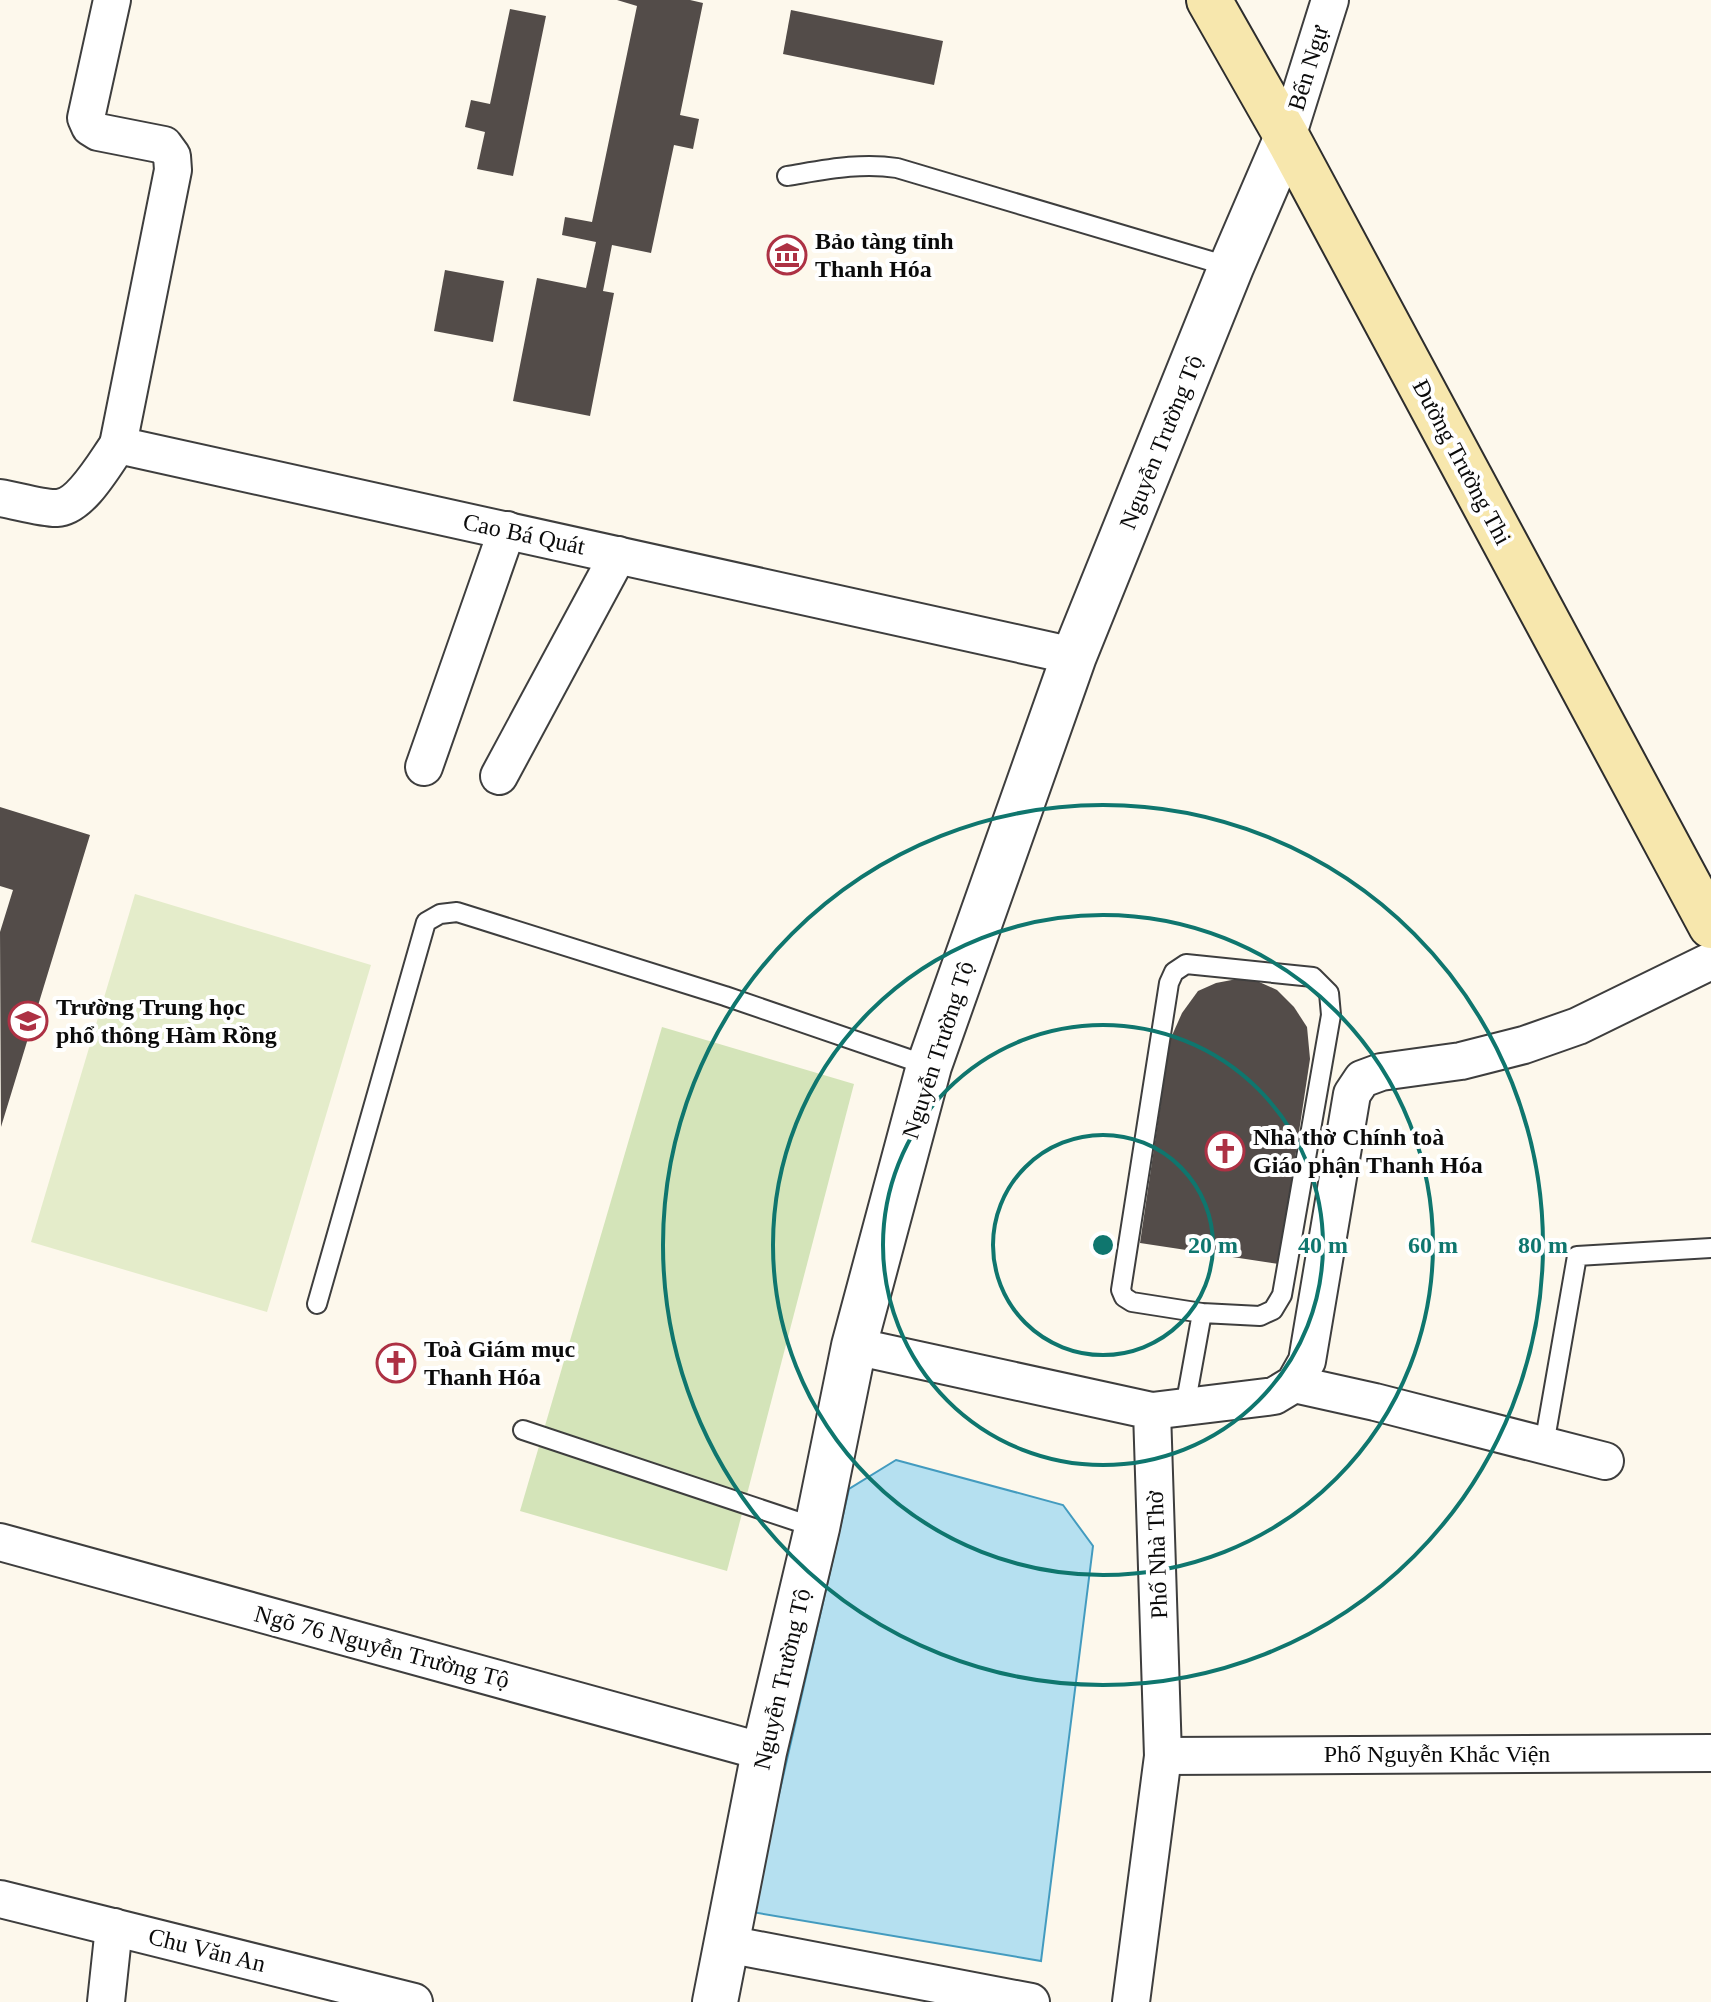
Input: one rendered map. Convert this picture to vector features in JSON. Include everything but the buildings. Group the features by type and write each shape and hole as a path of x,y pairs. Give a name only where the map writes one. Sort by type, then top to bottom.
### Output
{"main road":[{"name":"Đường Trường Thi","path":"1209,0 1287,137 1711,926"}],"street":[{"path":"0,498 59,508 69,504 81,496 118,445 173,170 172,156 164,145 98,132 90,127 86,118 112,0"},
{"name":"Bến Ngự","path":"1287,137 1330,0"},
{"name":"Nguyễn Trường Tộ","path":"715,2002 764,1752 817,1528 854,1346 929,1066 1074,656 1231,267 1287,137"},
{"name":"Cao Bá Quát","path":"118,445 1074,656"},
{"path":"424,767 507,530"},
{"path":"499,776 618,555"},
{"path":"854,1346 1169,1409 1274,1396 1294,1384 1307,1361 1352,1094 1362,1079 1381,1072 1461,1061 1524,1045 1578,1026 1711,961"},
{"path":"1294,1384 1605,1461"},
{"name":"Phố Nhà Thờ","path":"1131,2002 1163,1756 1169,1409"},
{"name":"Ngõ 76 Nguyễn Trường Tộ","path":"0,1542 764,1752"},
{"name":"Phố Nguyễn Khắc Viện","path":"1163,1756 1711,1753"},
{"name":"Chu Văn An","path":"0,1899 414,2002"},
{"path":"106,2002 114,1927"},
{"path":"727,1944 1031,2002"}],"lane":[{"path":"787,176 853,165 897,168 1231,267"},
{"path":"317,1304 426,922 440,914 457,912 472,916 725,996 929,1066"},
{"path":"1186,964 1313,977 1329,993 1331,1015 1282,1295 1273,1310 1260,1316 1202,1313 1132,1302 1124,1297 1121,1290 1169,983 1174,972 1186,964"},
{"path":"1544,1445 1577,1256 1711,1248"},
{"path":"1169,1409 1202,1313"},
{"path":"523,1430 817,1528"}],"green space":[{"path":"135,894 371,965 267,1312 31,1242"},
{"path":"662,1027 854,1084 727,1571 520,1511"}],"water":[{"path":"896,1460 1063,1505 1093,1546 1041,1961 752,1912 849,1489"}],"place":[{"name":"Bảo tàng tỉnh Thanh Hóa","path":"787,255"},
{"name":"Trường Trung học phổ thông Hàm Rồng","path":"28,1021"},
{"name":"Nhà thờ Chính toà Giáo phận Thanh Hóa","path":"1225,1151"},
{"name":"Toà Giám mục Thanh Hóa","path":"396,1363"}]}
